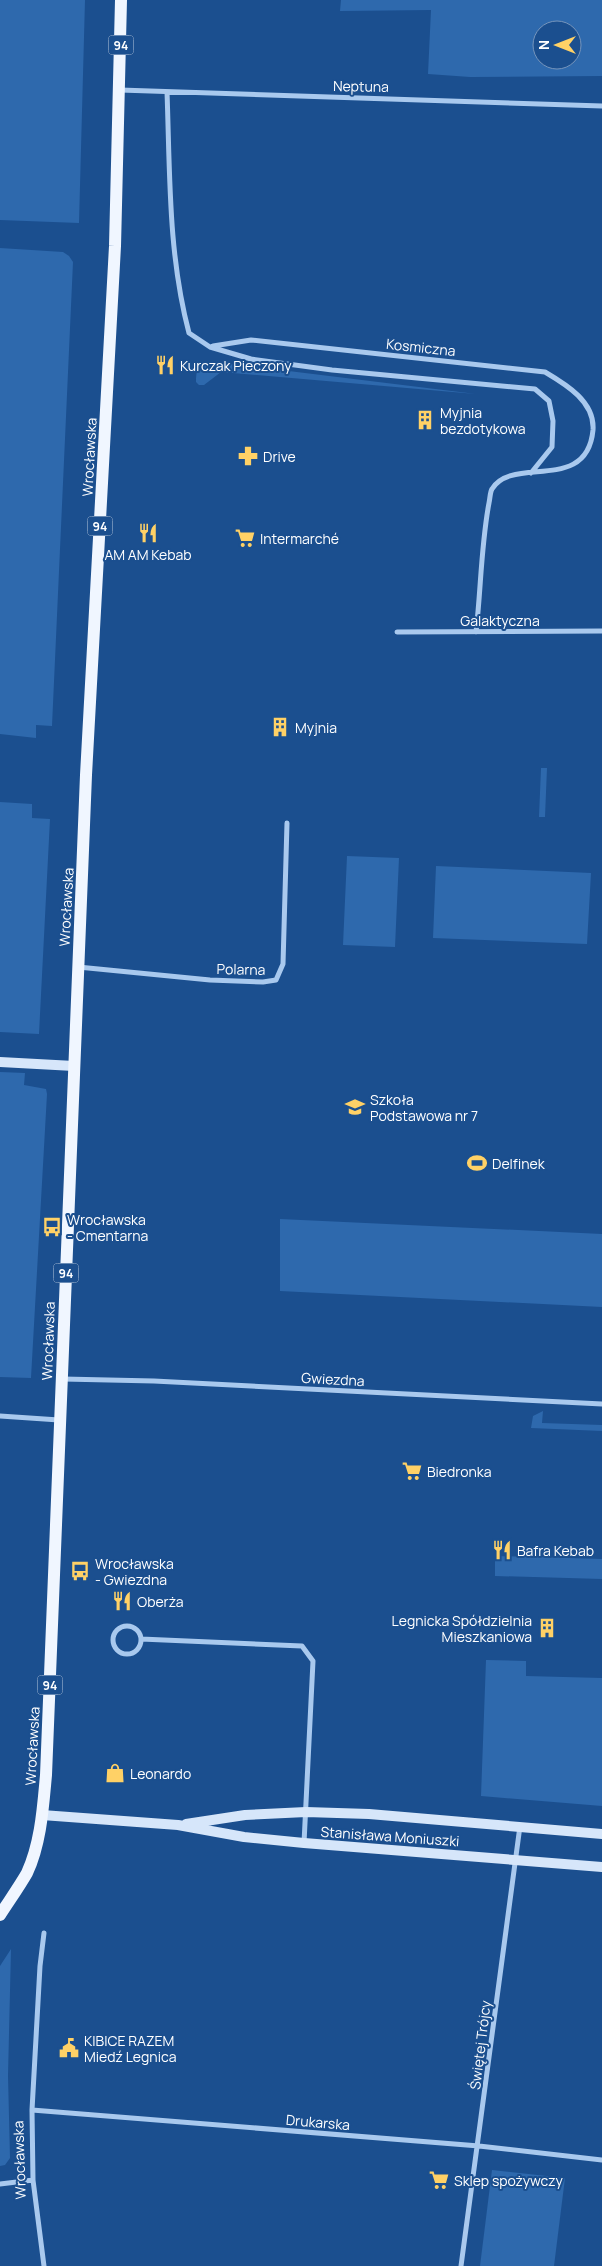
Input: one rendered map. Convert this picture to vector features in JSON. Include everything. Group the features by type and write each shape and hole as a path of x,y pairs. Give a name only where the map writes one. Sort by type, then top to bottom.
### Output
{"main road":[{"name":"Wrocławska","path":"42,1815 48,1732 86,775 115,246 121,0"},
{"name":"94","path":"0,1915 27,1872 36,1845 42,1815"}],"street":[{"name":"Neptuna","path":"120,90 602,106"},
{"path":"167,92 171,214 181,304 189,333 210,347 251,359 332,370 535,389 549,401 553,421 552,447 531,473"},
{"name":"Kosmiczna","path":"210,347 252,340 545,372 569,386 586,405 594,419 592,437 587,454 576,464 506,477 492,489 486,517 476,632"},
{"name":"Galaktyczna","path":"397,632 602,631"},
{"name":"Polarna","path":"78,967 210,980 271,982 276,980 281,973 283,964 287,823"},
{"path":"0,1062 74,1066"},
{"name":"Gwiezdna","path":"62,1379 154,1381 602,1404"},
{"path":"0,1416 61,1420"},
{"path":"124,1626 138,1630 141,1639 139,1648 127,1654 116,1648 113,1640 116,1631 124,1626"},
{"path":"141,1639 302,1646 313,1661 304,1843"},
{"name":"Stanisława Moniuszki","path":"178,1825 245,1815 306,1812 369,1814 602,1834"},
{"name":"Stanisława Moniuszki","path":"42,1815 178,1825 244,1837 304,1843 602,1867"},
{"name":"Świętej Trójcy","path":"461,2266 479,2146 520,1826"},
{"name":"Wrocławska","path":"44,1933 32,2110 33,2180 44,2266"},
{"name":"Drukarska","path":"32,2110 479,2146 602,2160"},
{"path":"0,2184 33,2180"}],"shaded area":[{"path":"0,0 85,0 79,223 0,220"},
{"path":"341,0 602,0 602,76 470,77 428,74 431,10 340,11"},
{"path":"0,248 63,252 73,262 52,726 36,725 36,738 0,734"},
{"path":"205,362 476,394 221,372 204,385 199,385 196,382 197,373"},
{"path":"541,768 547,768 545,817 539,817"},
{"path":"0,802 32,804 32,818 50,819 39,1034 0,1032"},
{"path":"347,856 399,858 395,947 343,945"},
{"path":"436,866 591,873 587,944 433,938"},
{"path":"0,1072 25,1073 24,1085 46,1089 47,1094 31,1378 0,1377"},
{"path":"280,1219 602,1234 602,1307 280,1291"},
{"path":"543,1411 542,1423 602,1425 602,1431 531,1428 533,1416"},
{"path":"495,1556 602,1559 602,1579 495,1576"},
{"path":"486,1660 526,1661 526,1676 602,1678 602,1806 481,1796"},
{"path":"11,1949 8,2076 10,2158 5,2165 0,2166 0,1966"},
{"path":"492,2170 565,2178 554,2266 480,2266"}],"place":[{"name":"Kurczak Pieczony","path":"165,365"},
{"name":"Myjnia bezdotykowa","path":"425,420"},
{"name":"Drive","path":"248,456"},
{"name":"AM AM Kebab","path":"148,533"},
{"name":"Intermarché","path":"245,538"},
{"name":"Myjnia","path":"280,727"},
{"name":"Szkoła Podstawowa nr 7","path":"355,1107"},
{"name":"Delfinek","path":"477,1163"},
{"name":"Wrocławska - Cmentarna","path":"52,1227"},
{"name":"Biedronka","path":"412,1471"},
{"name":"Bafra Kebab","path":"502,1550"},
{"name":"Wrocławska - Gwiezdna","path":"80,1571"},
{"name":"Oberża","path":"122,1601"},
{"name":"Legnicka Spółdzielnia Mieszkaniowa","path":"547,1628"},
{"name":"Leonardo","path":"115,1773"},
{"name":"KIBICE RAZEM Miedź Legnica","path":"69,2048"},
{"name":"Sklep spożywczy","path":"439,2180"}]}
